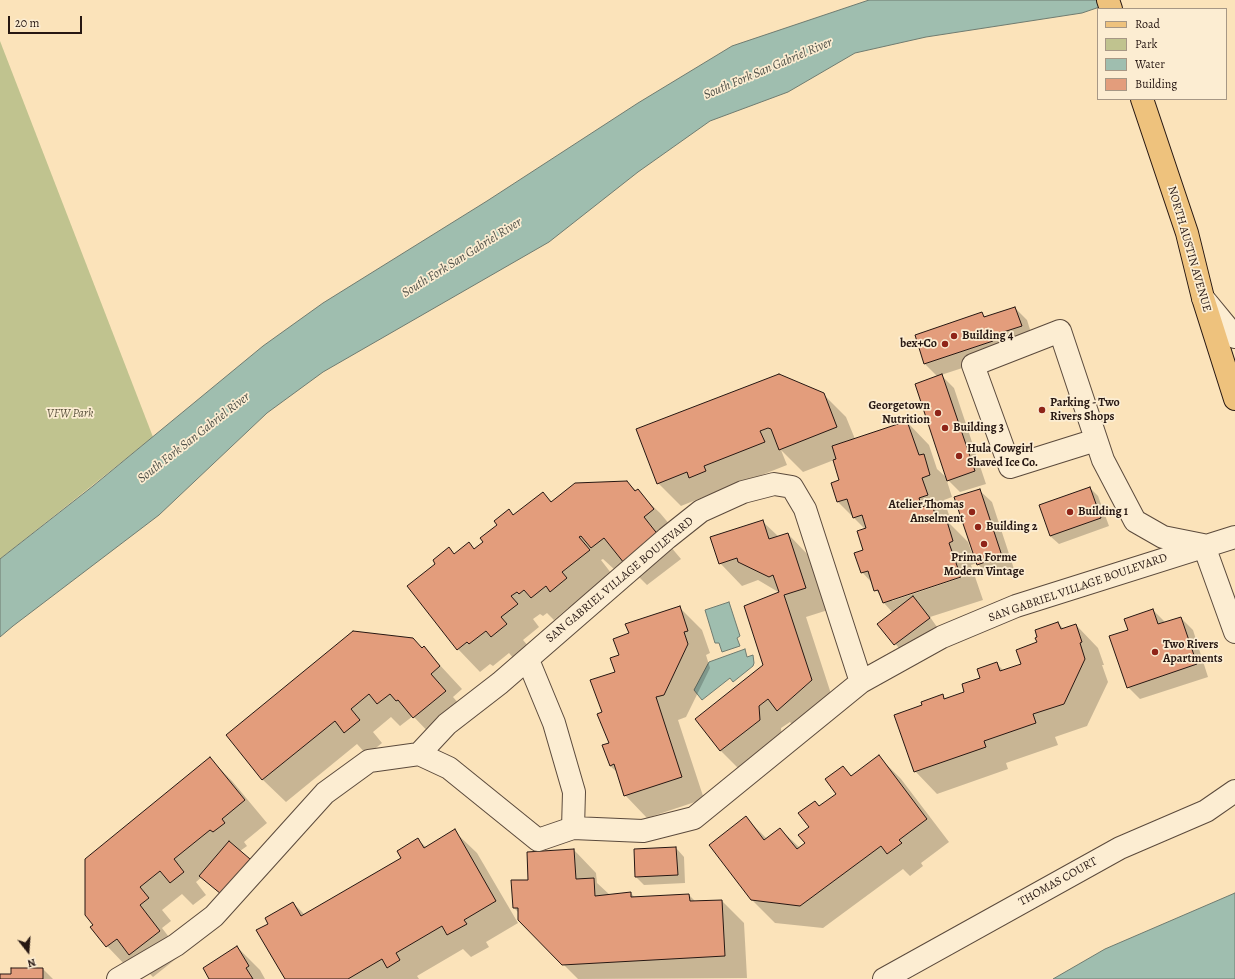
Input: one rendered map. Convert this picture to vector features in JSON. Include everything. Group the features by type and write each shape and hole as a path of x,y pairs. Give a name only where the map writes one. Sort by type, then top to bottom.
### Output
{"main road":[{"name":"NORTH AUSTIN AVENUE","path":"1142,100 1187,233 1203,298 1235,399"}],"street":[{"path":"1203,298 1235,337"},
{"path":"1096,440 1010,467 974,365 1060,331 1103,460 1135,521 1163,537 1204,546 1235,632"},
{"name":"SAN GABRIEL VILLAGE BOULEVARD","path":"861,682 804,510 792,487 774,484 743,492 701,511 667,538 528,660 447,724 419,754 449,768 538,840 573,828 643,831 694,818 861,682 942,637 1016,606 1235,537"},
{"path":"528,660 554,723 574,792 573,828"},
{"path":"118,979 176,945 214,916 325,793 368,761 419,754"},
{"name":"THOMAS COURT","path":"884,979 1120,848 1206,811 1235,791"}],"green space":[{"name":"VFW Park","path":"0,41 153,437 0,559"}],"water":[{"name":"South Fork San Gabriel River","path":"869,0 1120,0 1082,13 926,37 855,53 788,92 710,121 638,172 549,242 323,372 267,413 159,515 0,637 0,559 93,486 263,346 323,303 487,201 638,103 732,46"},
{"path":"729,602 740,636 737,638 740,646 722,652 719,643 715,643 705,610"},
{"path":"745,649 747,657 753,655 753,666 733,682 730,678 702,700 694,690 709,662"},
{"path":"1235,893 1235,979 1053,979 1105,949"}],"building":[{"name":"Building 4","path":"1015,307 1022,326 991,336 993,341 924,364 915,335 982,312 984,317"},
{"path":"779,374 824,393 837,427 779,450 771,429 768,428 760,431 765,442 704,466 706,471 689,478 687,472 657,484 636,429"},
{"name":"Building 3","path":"942,374 975,471 947,481 915,384"},
{"path":"907,421 919,455 924,454 930,475 922,478 928,495 919,498 922,507 932,504 937,521 946,518 953,541 949,543 961,577 883,603 878,590 874,591 868,571 861,573 854,553 863,550 857,531 866,528 862,515 853,518 847,499 837,502 831,483 839,480 833,460 836,459 832,446"},
{"path":"627,481 635,491 638,489 654,509 644,517 659,536 624,563 604,538 591,548 581,536 579,537 590,550 562,572 567,578 550,592 546,586 531,598 524,590 519,594 517,592 511,596 518,604 501,617 507,624 491,637 486,631 469,644 467,642 457,650 407,586 435,564 433,560 449,547 454,554 469,542 474,549 483,542 480,538 497,525 494,521 509,509 513,515 543,492 551,502 575,483"},
{"name":"Building 1","path":"1090,487 1101,518 1050,536 1039,505"},
{"name":"Building 2","path":"980,489 1002,556 977,565 954,497"},
{"path":"763,520 769,539 788,533 806,588 784,595 812,680 777,711 768,699 759,706 760,720 720,751 695,719 763,665 744,606 779,592 773,575 769,577 738,562 737,558 719,564 710,537"},
{"path":"913,596 930,618 894,645 877,624"},
{"path":"680,606 688,631 684,632 688,644 664,695 656,697 682,777 624,796 614,764 610,766 602,745 609,743 597,714 602,712 590,680 615,672 610,658 619,655 613,639 629,633 625,624"},
{"path":"1153,609 1158,624 1181,617 1197,664 1127,688 1109,636 1128,630 1124,619"},
{"path":"1058,622 1061,629 1076,624 1082,642 1080,643 1085,659 1064,704 1033,714 1036,723 984,741 986,747 914,772 894,715 922,705 921,702 943,694 944,699 964,692 962,684 980,678 977,669 997,662 1000,671 1021,664 1016,650 1037,642 1035,638 1037,637 1035,630"},
{"path":"353,631 413,638 422,648 424,646 440,666 431,674 446,691 413,718 398,700 396,701 390,694 377,704 369,694 351,709 360,720 344,733 335,721 262,780 226,735"},
{"path":"879,755 927,819 899,840 902,843 887,854 881,846 800,906 751,900 709,845 746,816 764,840 780,828 797,849 805,843 798,835 809,827 798,813 815,801 819,806 836,794 825,779 843,766 851,776"},
{"path":"210,757 245,800 222,819 225,823 213,832 210,830 174,859 184,872 170,883 160,871 140,887 149,898 140,905 160,931 129,955 117,939 106,947 90,927 93,925 85,915 85,859"},
{"path":"455,829 496,901 464,920 467,924 447,935 442,926 396,953 400,960 387,968 382,959 348,979 285,979 256,930 268,924 265,918 293,902 301,916 401,858 397,851 418,838 424,848"},
{"path":"229,841 250,859 221,894 199,876"},
{"path":"676,847 678,875 635,877 634,849"},
{"path":"574,849 576,879 594,878 595,896 631,892 631,897 689,894 690,901 722,900 725,956 562,965 518,920 518,908 513,908 511,880 528,880 527,852"},
{"path":"237,946 249,966 246,968 253,979 209,979 203,968"},
{"path":"11,968 43,968 43,979 0,979 0,974 11,974"}],"place":[{"name":"Building 4","path":"954,336"},
{"name":"bex+Co","path":"945,344"},
{"name":"Parking - Two Rivers Shops","path":"1042,410"},
{"name":"Georgetown Nutrition","path":"938,413"},
{"name":"Building 3","path":"945,428"},
{"name":"Hula Cowgirl Shaved Ice Co.","path":"959,456"},
{"name":"Atelier Thomas Anselment","path":"972,512"},
{"name":"Building 1","path":"1070,512"},
{"name":"Building 2","path":"978,527"},
{"name":"Prima Forme Modern Vintage","path":"984,544"},
{"name":"Two Rivers Apartments","path":"1155,652"}]}
